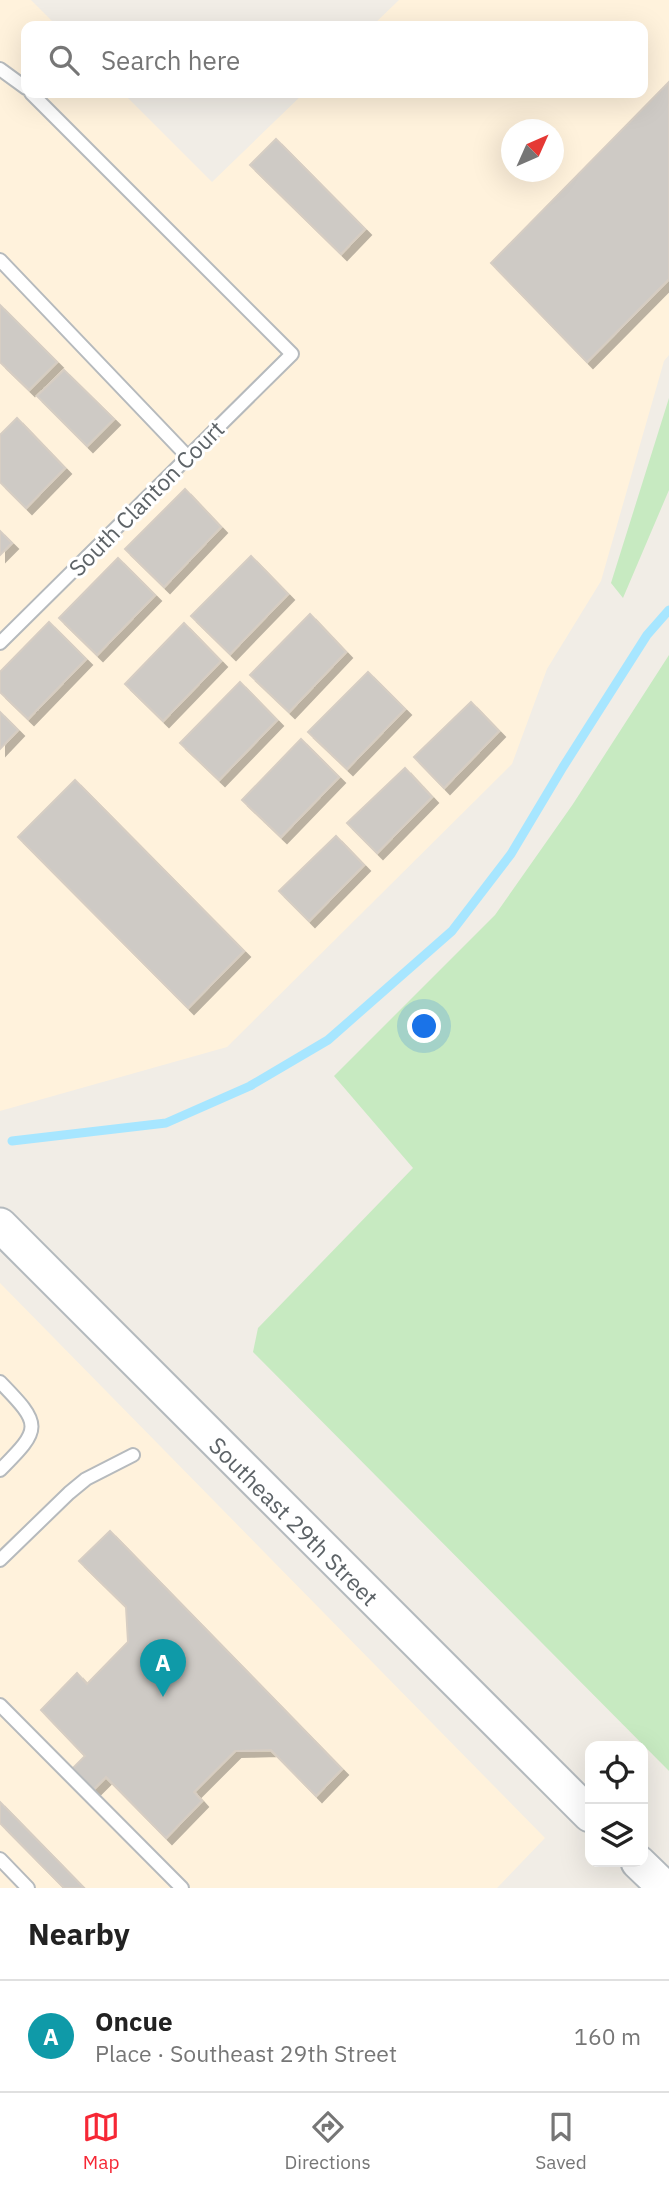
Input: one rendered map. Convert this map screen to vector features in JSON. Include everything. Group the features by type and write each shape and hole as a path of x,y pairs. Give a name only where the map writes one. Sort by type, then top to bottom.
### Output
{"main road":[{"name":"Southeast 29th Street","path":"0,1225 585,1810"}],"lane":[{"path":"0,69 21,84"},
{"name":"South Clanton Court","path":"0,643 292,354 36,98"},
{"path":"0,260 188,457"},
{"path":"0,1382 26,1408 32,1433 26,1444 0,1469"},
{"path":"0,1560 86,1479 133,1455"},
{"path":"0,1705 182,1888"},
{"path":"0,1859 28,1888"}],"shaded area":[{"path":"0,0 31,0 52,21 21,21 21,98 128,98 212,182 299,98 648,98 648,21 377,21 399,0 669,0 669,355 664,361 601,581 547,669 512,764 227,1047 0,1111"},
{"path":"0,1283 545,1838 497,1888 0,1888"}],"green space":[{"path":"669,398 669,490 623,598 611,583"},
{"path":"669,655 669,1771 648,1750 648,1741 639,1741 253,1352 258,1328 413,1168 334,1076 495,915 573,804"}],"building":[{"path":"669,82 669,279 587,362 491,263"},
{"path":"276,139 365,229 341,254 250,165"},
{"path":"0,305 57,362 29,390 0,362"},
{"path":"64,370 114,419 87,446 37,396"},
{"path":"17,418 65,468 26,508 0,482 0,435"},
{"path":"185,489 221,527 164,587 125,549"},
{"path":"0,531 12,543 0,555"},
{"path":"251,556 288,594 230,654 191,616"},
{"path":"118,558 155,595 97,655 59,618"},
{"path":"310,614 346,652 289,712 250,675"},
{"path":"49,622 86,659 28,719 0,692 0,672"},
{"path":"184,623 221,661 163,721 125,684"},
{"path":"368,672 405,709 347,769 308,732"},
{"path":"240,682 277,720 219,780 180,743"},
{"path":"471,702 499,731 444,788 414,757"},
{"path":"0,712 18,730 0,749"},
{"path":"301,739 339,777 281,837 242,800"},
{"path":"405,768 432,797 377,853 347,823"},
{"path":"75,780 244,951 188,1008 18,837"},
{"path":"336,836 364,865 309,921 279,891"},
{"path":"110,1531 342,1769 316,1796 271,1750 235,1751 194,1792 202,1801 166,1838 106,1777 93,1790 73,1768 85,1756 41,1710 77,1673 87,1684 128,1642 126,1607 79,1561"},
{"path":"0,1802 84,1888 64,1888 0,1823"}],"waterway":[{"path":"12,1141 166,1123 250,1086 328,1040 452,931 511,854 647,635 669,610"}],"place":[{"name":"Oncue","path":"163,1697"}]}
